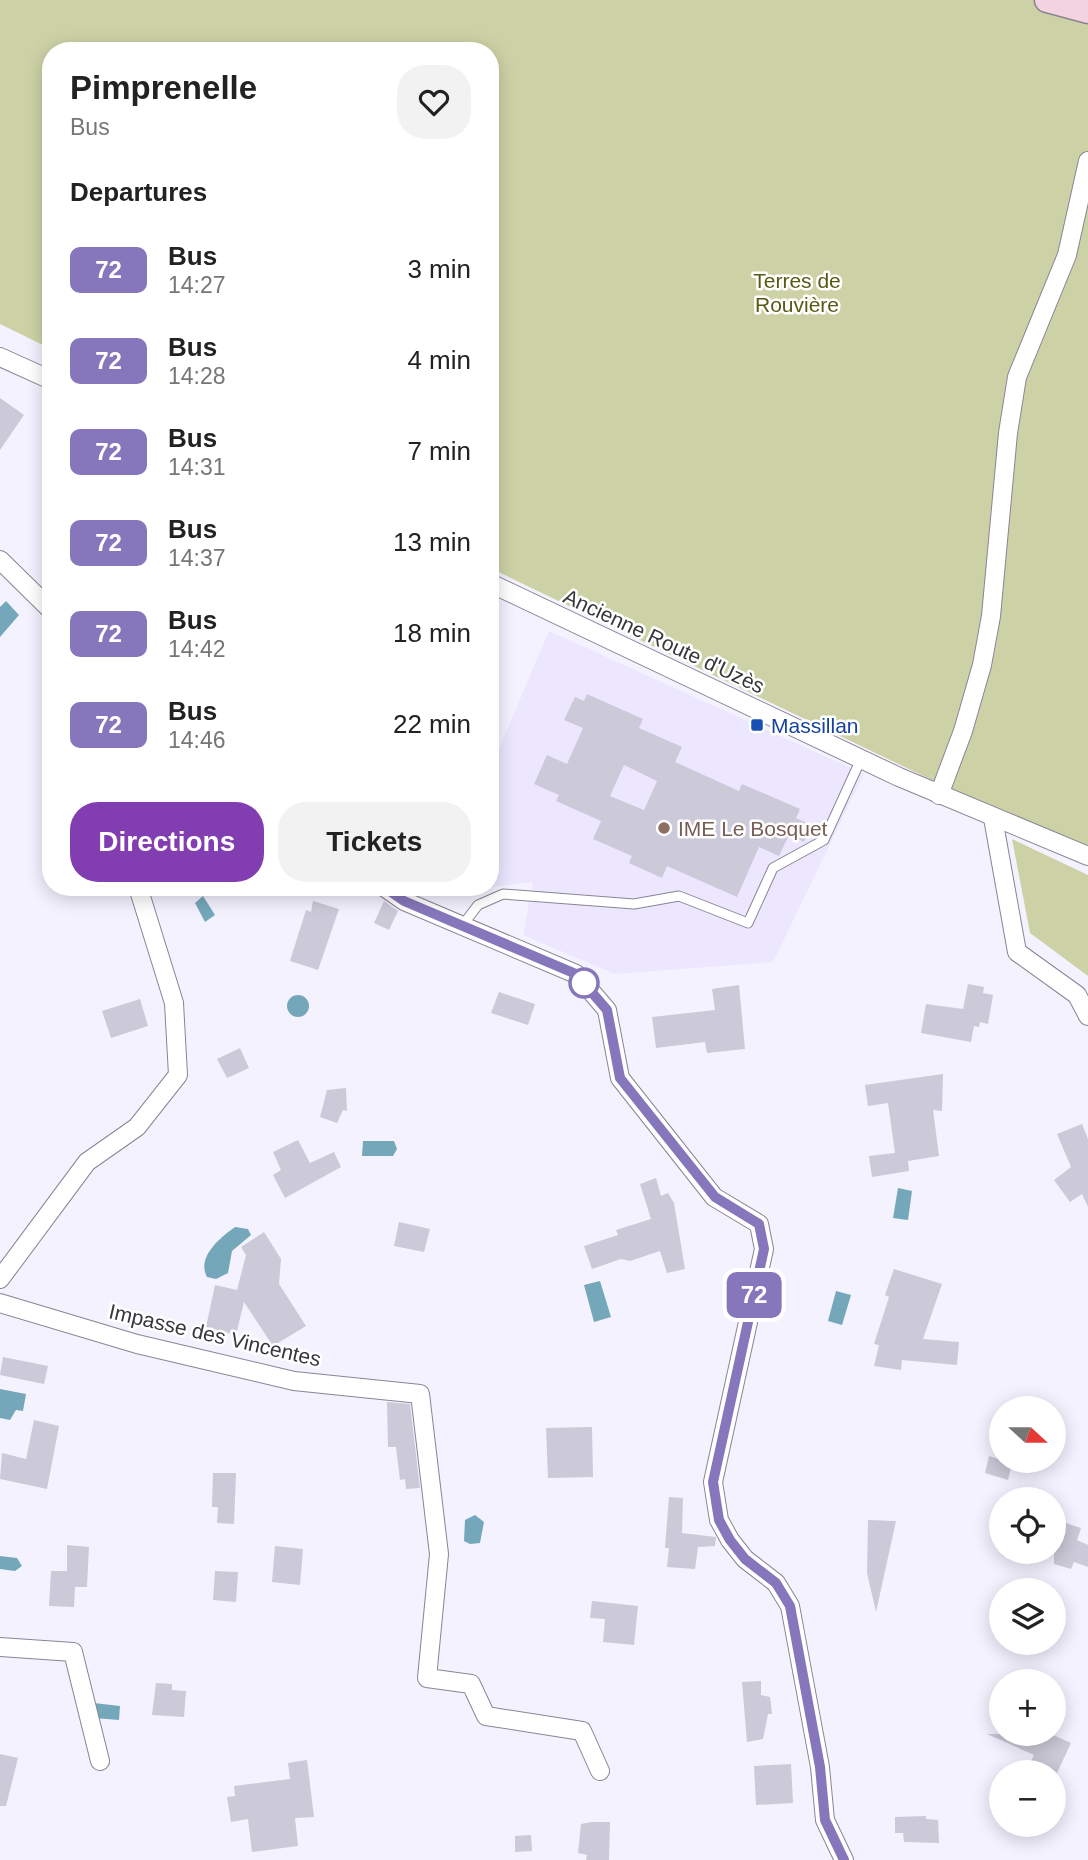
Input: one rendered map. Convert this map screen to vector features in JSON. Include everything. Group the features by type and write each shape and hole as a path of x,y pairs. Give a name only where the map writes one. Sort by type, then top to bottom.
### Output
{"main road":[{"path":"1046,0 1088,11"}],"street":[{"path":"939,795 963,731 982,665 991,616 1005,460 1017,377 1080,239 1088,161"},
{"path":"0,357 42,376"},
{"path":"0,559 42,601"},
{"name":"Ancienne Route d'Uzès","path":"499,587 939,795 1088,856"},
{"path":"993,818 1017,951 1077,995 1088,1016"},
{"path":"0,1279 87,1162 137,1127 178,1075 174,1003 141,896"},
{"path":"397,896 576,974 607,1010 620,1078 715,1197 759,1224 764,1249 713,1482 719,1520 730,1540 745,1559 776,1583 790,1606 820,1767 825,1820 844,1860"},
{"name":"Impasse des Vincentes","path":"0,1303 137,1344 294,1381 420,1394 439,1554 427,1678 471,1684 486,1716 582,1731 600,1771"},
{"path":"0,1647 73,1652 100,1761"}],"lane":[{"path":"499,896 634,904 678,897 748,923 773,868 824,840 861,759"},
{"path":"463,926 478,905 498,896"}],"shaded area":[{"name":"IME Le Bosquet","path":"549,631 864,774 773,962 615,974 523,935 533,882 499,886 499,749"}],"green space":[{"name":"Terres de Rouvière","path":"0,0 1088,0 1088,855 499,572 499,42 42,42 42,345 0,324"},
{"path":"1012,839 1088,875 1088,976 1030,933"}],"water":[{"path":"6,601 19,615 0,637 0,607"},
{"path":"203,896 215,915 205,922 195,903"},
{"path":"294,995 302,995 309,1002 309,1010 302,1017 294,1017 287,1010 287,1002"},
{"path":"363,1141 394,1141 397,1149 393,1156 362,1156"},
{"path":"898,1188 912,1191 908,1220 893,1218"},
{"path":"235,1227 248,1229 251,1235 232,1251 228,1273 216,1279 207,1277 204,1270 207,1255 217,1242"},
{"path":"600,1281 611,1317 594,1322 584,1285"},
{"path":"836,1291 851,1295 842,1325 828,1321"},
{"path":"0,1389 26,1394 23,1411 16,1410 10,1420 0,1418"},
{"path":"475,1515 484,1522 480,1543 470,1544 464,1541 465,1520"},
{"path":"0,1556 17,1558 22,1566 15,1571 0,1569"},
{"path":"94,1703 120,1706 119,1720 94,1718"}],"building":[{"path":"0,398 24,415 0,450"},
{"path":"587,694 643,719 639,728 682,747 675,762 739,791 742,784 800,809 796,818 811,825 804,842 789,835 779,856 759,847 737,897 667,866 662,878 629,863 632,856 593,839 601,821 556,801 559,795 534,784 547,755 567,764 583,728 564,720 575,697 584,701","holes":["624,765 657,781 644,810 610,796"]},
{"path":"313,901 339,909 318,970 290,961 306,910 311,912"},
{"path":"384,901 398,911 389,930 374,923"},
{"path":"968,984 984,987 983,993 993,995 988,1024 980,1022 979,1027 974,1026 971,1042 921,1033 926,1004 963,1009"},
{"path":"739,985 745,1049 707,1053 705,1042 656,1048 652,1017 715,1010 712,989"},
{"path":"499,992 535,1004 528,1025 491,1013"},
{"path":"140,999 148,1026 111,1038 102,1011"},
{"path":"240,1048 249,1068 227,1078 217,1059"},
{"path":"943,1074 942,1111 933,1110 939,1156 908,1161 909,1171 872,1177 869,1156 895,1153 888,1103 868,1106 865,1085"},
{"path":"346,1088 347,1111 343,1110 337,1123 320,1117 327,1090"},
{"path":"1082,1124 1088,1139 1088,1207 1082,1194 1070,1202 1054,1180 1071,1167 1057,1134"},
{"path":"298,1140 310,1163 334,1152 341,1167 285,1198 273,1175 281,1170 273,1152"},
{"path":"656,1178 661,1196 668,1193 674,1203 685,1269 667,1273 660,1251 630,1261 621,1259 592,1269 584,1246 618,1235 616,1230 651,1219 640,1184"},
{"path":"399,1222 430,1229 424,1252 394,1246"},
{"path":"264,1232 281,1259 279,1284 306,1326 273,1346 244,1302 236,1335 206,1327 215,1285 237,1290 246,1255 241,1247"},
{"path":"894,1269 942,1284 923,1339 959,1342 957,1365 902,1360 901,1370 874,1366 879,1345 874,1344 889,1297 885,1295"},
{"path":"3,1357 48,1366 44,1384 0,1375"},
{"path":"387,1402 410,1404 420,1488 406,1489 405,1479 400,1480 396,1447 388,1447"},
{"path":"34,1420 59,1426 47,1489 0,1479 2,1453 26,1459"},
{"path":"592,1427 593,1477 548,1478 546,1428"},
{"path":"989,1456 989,1474 1009,1474 1008,1480 985,1473"},
{"path":"213,1473 236,1473 234,1524 217,1523 218,1507 212,1507"},
{"path":"669,1497 683,1498 682,1533 716,1537 715,1546 698,1547 695,1569 667,1567 669,1548 665,1548"},
{"path":"868,1520 896,1521 876,1612 867,1573"},
{"path":"1066,1523 1081,1528 1077,1540 1088,1545 1088,1567 1074,1562 1071,1569 1054,1564 1066,1564"},
{"path":"67,1545 89,1547 87,1587 75,1587 74,1607 49,1606 51,1571 67,1571"},
{"path":"275,1546 303,1549 300,1585 272,1582"},
{"path":"215,1571 238,1572 236,1602 213,1600"},
{"path":"592,1601 638,1606 634,1645 603,1642 605,1619 590,1618"},
{"path":"761,1681 761,1695 770,1697 772,1714 768,1714 763,1739 747,1742 742,1682"},
{"path":"156,1683 172,1684 172,1690 186,1691 184,1717 152,1715"},
{"path":"1066,1741 1071,1743 1063,1760 1032,1760 1034,1755 1014,1746 1066,1746"},
{"path":"0,1754 18,1758 6,1806 0,1806"},
{"path":"307,1760 314,1817 295,1818 298,1846 252,1852 248,1819 231,1822 227,1797 235,1796 234,1786 290,1779 288,1763"},
{"path":"791,1764 793,1803 756,1805 754,1766"},
{"path":"926,1816 926,1819 938,1820 939,1843 904,1842 903,1833 895,1833 895,1817"},
{"path":"610,1822 609,1860 586,1860 587,1855 578,1853 581,1824"},
{"path":"531,1835 532,1851 515,1852 515,1836"}],"bus line":[{"name":"72","path":"397,896 576,974 607,1010 620,1078 715,1197 759,1224 764,1249 713,1482 719,1520 730,1540 745,1559 776,1583 790,1606 820,1767 825,1820 844,1860"}],"place":[{"name":"Massillan","path":"757,725"},
{"name":"IME Le Bosquet","path":"664,828"}]}
